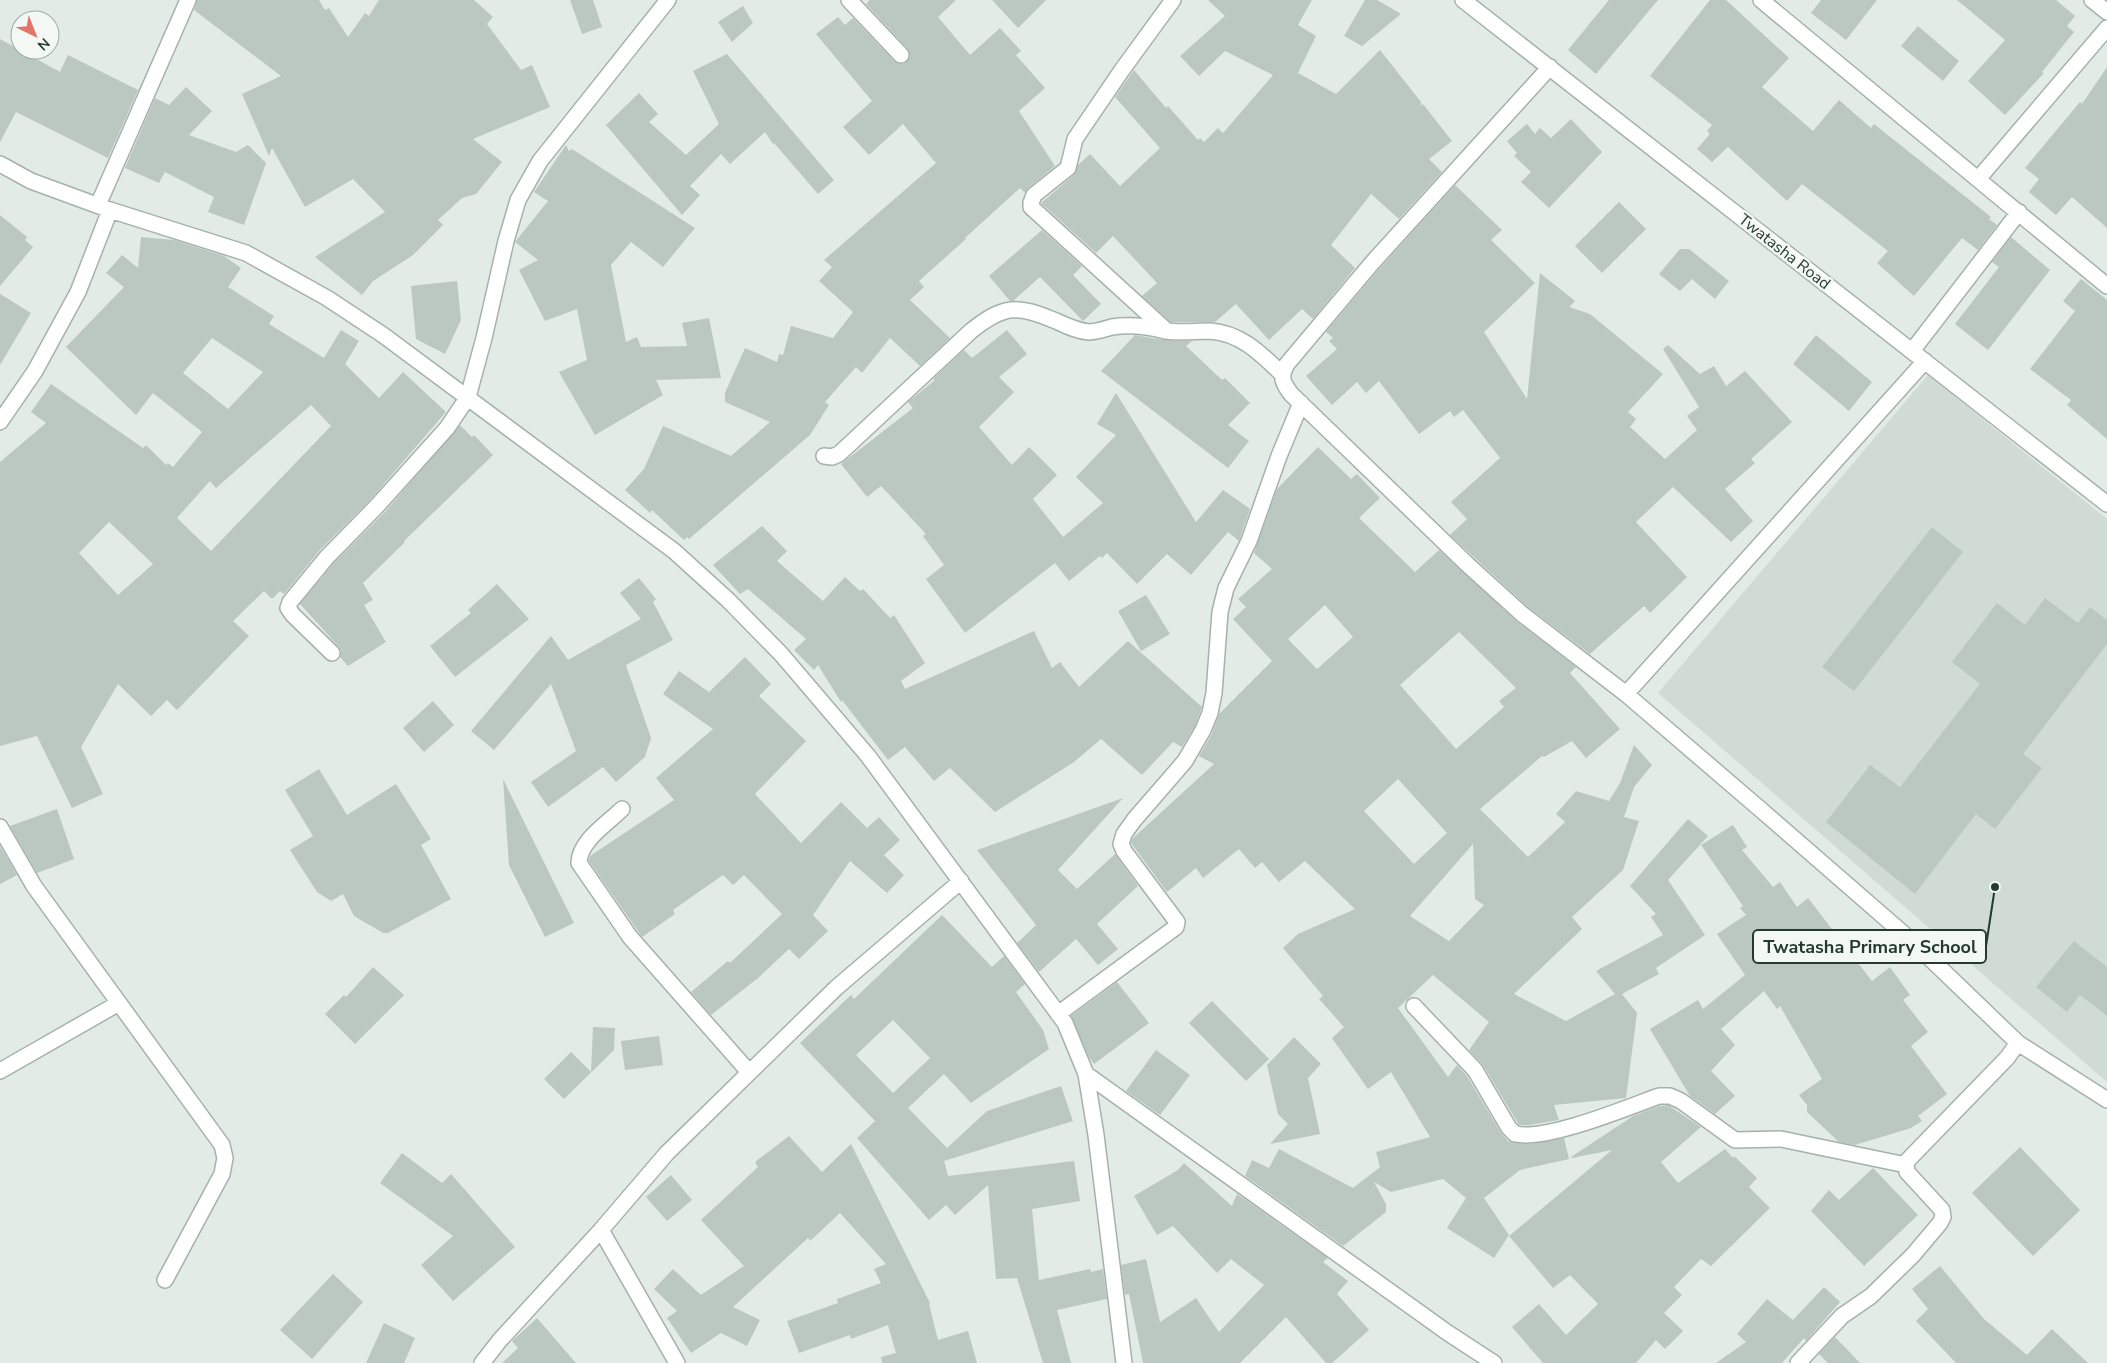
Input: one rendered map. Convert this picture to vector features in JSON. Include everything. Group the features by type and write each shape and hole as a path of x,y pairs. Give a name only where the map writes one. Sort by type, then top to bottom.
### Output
{"street":[{"path":"0,422 35,371 78,292 104,208 188,0"},
{"path":"332,653 293,615 288,608 290,602 327,558 447,428 468,398 506,241 518,200 540,161 668,0"},
{"path":"848,0 901,55"},
{"path":"1167,331 1031,207 1031,203 1034,196 1068,168 1075,139 1173,0"},
{"name":"Twatasha Road","path":"1463,0 2107,504"},
{"path":"1761,0 1979,178 2107,286"},
{"path":"2092,0 2107,12"},
{"path":"1979,178 2107,28"},
{"path":"1550,67 1372,263 1287,364 1282,374 1282,382 1301,403 1468,565 1522,614 1626,694 1912,942 2018,1043 2107,1100"},
{"path":"0,164 31,181 104,208 246,253 327,298 375,330 674,551 781,654 868,756 1065,1023 1086,1074 1096,1135 1124,1363"},
{"path":"1912,351 2019,212"},
{"path":"824,456 832,457 839,454 986,320 1002,312 1019,308 1037,313 1073,328 1091,332 1113,327 1143,325 1167,331 1213,331 1234,337 1254,347 1282,374"},
{"path":"1626,694 1925,361"},
{"path":"1058,1014 1176,927 1177,922 1124,851 1121,844 1124,834 1134,820 1185,761 1206,721 1214,693 1220,612 1226,588 1249,541 1279,456 1301,403"},
{"path":"622,809 584,846 579,855 579,864 630,937 749,1072"},
{"path":"0,826 34,886 222,1145 225,1158 222,1174 165,1280"},
{"path":"482,1363 667,1153 836,988 961,881"},
{"path":"0,1071 120,1003"},
{"path":"1414,1006 1475,1070 1509,1128 1515,1134 1531,1136 1592,1121 1660,1096 1670,1096 1681,1101 1735,1140 1781,1139 1906,1165"},
{"path":"1798,1363 1842,1316 1871,1296 1906,1262 1940,1223 1943,1217 1942,1210 1907,1172 1906,1165 1908,1160 2000,1065 2018,1043"},
{"path":"1086,1074 1448,1333 1494,1363"},
{"path":"601,1230 677,1363"}],"shaded area":[{"path":"1928,375 2107,519 2107,1082 1658,693"}],"building":[{"path":"197,0 319,0 325,10 329,8 348,37 365,13 369,16 379,0 474,0 493,17 487,24 521,70 532,65 550,107 473,139 502,162 476,194 462,198 438,220 443,225 413,255 373,281 362,295 315,257 385,212 353,179 305,207 272,148 269,156 242,94 281,76 194,10"},
{"path":"570,0 593,0 602,27 582,34"},
{"path":"870,0 956,0 938,17 970,55 1000,28 1021,51 1016,55 1045,88 1019,111 1055,166 1028,188 1025,193 1020,188 919,281 924,287 910,300 950,338 920,366 890,338 862,373 856,367 825,402 829,405 810,435 689,539 687,537 684,540 652,510 650,513 625,490 644,469 663,426 731,456 770,422 725,402 725,393 745,348 777,362 779,354 783,355 791,326 833,338 853,312 819,281 832,267 824,260 936,163 903,124 869,155 843,127 872,101 816,34 838,17 845,25 853,18 895,62 904,64 910,57 908,49 866,4"},
{"path":"992,0 1046,0 1018,28"},
{"path":"1208,0 1312,0 1298,25 1316,36 1298,73 1336,94 1380,50 1421,102 1421,106 1423,104 1452,141 1429,159 1442,172 1399,219 1371,194 1331,245 1355,268 1313,319 1302,309 1269,340 1236,304 1215,322 1171,322 1142,296 1157,283 1113,236 1096,253 1041,203 1074,175 1078,165 1090,154 1120,186 1160,148 1115,97 1134,70 1166,108 1168,106 1198,140 1200,138 1204,142 1218,128 1223,133 1273,75 1225,51 1199,76 1180,56 1225,16"},
{"path":"1365,0 1377,0 1401,14 1362,46 1344,36"},
{"path":"1609,0 1658,0 1596,74 1568,50"},
{"path":"1710,0 1726,0 1789,58 1762,87 1813,131 1839,100 1871,128 1874,124 1991,217 1989,219 1997,225 1978,250 1962,238 1914,296 1877,263 1888,251 1802,184 1787,201 1728,147 1712,162 1697,149 1710,134 1707,131 1712,125 1650,76"},
{"path":"1821,0 1877,0 1846,40 1811,13"},
{"path":"1957,0 2056,0 2075,16 2067,26 2074,32 2042,72 2044,73 2005,115 1968,81 2005,40"},
{"path":"743,6 753,23 732,42 718,22"},
{"path":"1918,26 1959,61 1943,81 1901,46"},
{"path":"0,39 10,44 10,60 38,60 60,72 68,55 138,90 108,158 16,112 0,142"},
{"path":"727,54 834,180 818,194 773,144 765,132 730,164 721,154 690,186 700,195 682,215 606,125 639,93 658,114 649,122 686,155 719,124 693,71"},
{"path":"2107,67 2107,228 2072,197 2056,215 2029,192 2039,179 2025,168 2080,102 2082,104"},
{"path":"186,87 212,111 189,135 236,152 248,145 266,163 244,225 208,212 214,197 165,172 159,183 125,168 155,98 169,105"},
{"path":"1571,119 1602,152 1549,208 1521,182 1531,172 1514,156 1517,153 1507,141 1527,124 1535,134 1540,128 1551,138"},
{"path":"566,145 569,151 572,149 695,228 663,267 631,242 611,265 626,342 637,337 641,347 687,346 682,323 709,318 721,378 656,380 663,395 595,435 559,372 587,360 577,309 545,321 519,270 538,260 515,242 548,201 534,192"},
{"path":"1455,185 1502,230 1491,240 1535,283 1484,332 1527,399 1540,273 1575,301 1569,307 1590,314 1663,374 1628,412 1636,419 1630,427 1665,459 1697,430 1687,416 1699,407 1663,349 1668,345 1700,374 1714,366 1726,386 1745,371 1792,422 1751,459 1755,463 1725,489 1753,521 1731,542 1673,487 1636,522 1687,577 1650,613 1644,606 1590,654 1528,607 1450,535 1467,519 1451,502 1500,458 1463,410 1454,417 1450,411 1419,434 1379,381 1366,393 1357,382 1332,405 1306,376 1337,349 1329,341 1333,338 1326,332 1379,269"},
{"path":"1619,202 1646,229 1602,273 1575,246"},
{"path":"0,215 27,237 25,240 33,247 0,286"},
{"path":"1042,230 1082,266 1073,275 1101,304 1083,321 1040,277 1013,301 1010,301 989,276"},
{"path":"141,237 174,240 224,256 241,268 228,287 274,316 269,324 324,358 341,330 359,341 345,364 379,398 403,372 446,412 370,500 320,550 284,594 280,591 272,599 264,591 233,621 249,636 177,710 167,700 151,716 118,684 81,747 103,794 72,808 37,736 0,746 0,462 46,423 31,412 51,384 143,448 146,445 166,465 168,463 173,467 202,432 153,393 136,415 66,347 124,287 106,273 122,255 138,268","holes":["212,338 263,372 228,409 183,373","311,405 331,426 211,551 177,518 210,481 216,488","109,522 153,564 118,595 79,553"]},
{"path":"2011,237 2050,270 1988,350 1955,324 1999,267 1992,262"},
{"path":"1680,249 1689,249 1729,281 1715,299 1692,279 1680,291 1659,274"},
{"path":"2081,279 2107,300 2107,439 2067,405 2071,400 2030,369 2075,311 2063,301"},
{"path":"457,281 461,320 445,354 416,339 411,286"},
{"path":"0,294 31,313 0,365"},
{"path":"1007,330 1027,354 999,377 1014,392 979,427 1012,465 1029,447 1057,475 1033,499 1063,537 1103,503 1076,477 1116,435 1097,424 1116,393 1196,522 1223,490 1250,509 1239,541 1228,532 1191,575 1167,554 1137,584 1107,553 1102,558 1100,556 1069,581 1055,563 965,633 926,579 944,565 923,536 926,534 881,486 867,497 841,464 913,408 908,402 935,380 933,379 964,350 972,358"},
{"path":"1135,335 1163,340 1192,341 1186,346 1222,380 1225,378 1250,403 1228,425 1249,441 1228,468 1101,371"},
{"path":"1816,335 1872,382 1849,411 1793,364"},
{"path":"460,425 472,437 474,435 493,455 363,583 373,600 364,605 386,642 348,666 340,657 341,651 339,647 300,604 334,563 384,513"},
{"path":"1318,447 1351,479 1357,474 1380,498 1359,518 1415,572 1439,550 1516,621 1576,667 1570,673 1620,729 1586,758 1572,741 1544,757 1542,756 1480,809 1528,857 1565,822 1556,814 1576,791 1609,801 1620,783 1634,745 1652,765 1634,787 1624,817 1639,821 1623,870 1572,917 1582,929 1514,994 1566,1021 1615,994 1596,971 1663,935 1651,917 1656,914 1630,886 1688,819 1708,836 1668,880 1705,935 1656,968 1659,974 1622,994 1637,1013 1626,1098 1554,1105 1559,1120 1519,1125 1483,1065 1469,1050 1489,1022 1433,975 1398,1008 1448,1077 1457,1065 1467,1076 1501,1133 1508,1141 1530,1144 1564,1138 1569,1159 1520,1170 1484,1198 1509,1235 1494,1258 1447,1228 1466,1198 1443,1179 1391,1192 1374,1182 1386,1204 1386,1212 1343,1246 1245,1176 1252,1160 1269,1168 1279,1149 1353,1188 1380,1167 1376,1152 1430,1137 1391,1072 1368,1089 1332,1038 1344,1027 1319,999 1323,996 1283,948 1298,934 1355,909 1305,861 1279,882 1262,862 1255,868 1239,849 1203,878 1196,868 1167,892 1131,843 1132,839 1214,764 1199,756 1212,734 1219,714 1272,661 1233,619 1246,607 1238,599 1272,569 1254,553 1277,489","holes":["1325,605 1353,637 1317,669 1288,639","1459,632 1516,688 1499,701 1504,707 1456,749 1400,685","1398,779 1447,833 1414,864 1364,811","1473,844 1475,899 1484,905 1449,941 1410,916"]},
{"path":"762,526 787,551 777,561 823,601 845,577 860,591 863,589 890,618 894,615 925,663 901,681 905,689 1034,631 1052,668 1060,662 1079,687 1128,641 1202,707 1195,726 1182,747 1173,742 1142,775 1101,739 1074,762 995,812 950,768 934,781 905,747 888,760 842,700 841,702 818,665 814,670 794,650 806,639 748,589 740,594 713,565"},
{"path":"1932,527 1963,552 1854,691 1822,667"},
{"path":"639,578 656,599 653,602 673,640 626,665 651,738 645,757 616,782 603,767 548,807 531,782 576,751 551,684 494,750 471,731 551,636 568,660 641,619 620,593"},
{"path":"497,584 529,619 455,677 430,646 471,613 468,610"},
{"path":"1146,595 1170,634 1141,651 1118,611"},
{"path":"2045,598 2078,623 2090,607 2107,620 2107,644 2023,754 2042,768 1995,829 1976,814 1915,894 1826,822 1870,765 1900,787 1980,684 1952,662 1997,603 2025,625"},
{"path":"745,657 771,684 759,696 806,741 755,794 801,843 841,802 867,828 879,817 900,840 884,855 904,875 887,893 850,861 813,915 828,931 799,959 789,949 758,978 711,1015 691,992 728,961 730,963 782,914 744,875 733,885 723,875 673,910 675,914 642,937 589,861 590,856 674,800 656,778 713,729 663,694 679,671 709,692"},
{"path":"433,701 454,725 424,752 403,728"},
{"path":"319,769 347,815 396,784 431,839 421,845 451,899 388,933 383,933 354,916 343,894 331,901 317,892 290,850 313,836 285,790"},
{"path":"503,779 574,923 545,937 509,865"},
{"path":"1123,798 1058,870 1077,889 1115,854 1138,886 1097,924 1118,949 1098,965 1076,939 1039,972 1017,943 1036,925 977,850"},
{"path":"57,809 74,859 37,873 10,826"},
{"path":"1733,825 1747,847 1742,850 1773,887 1780,882 1797,907 1808,898 1872,981 1890,967 1910,995 1903,1000 1928,1032 1911,1046 1947,1094 1918,1116 1922,1121 1911,1128 1855,1145 1839,1142 1807,1112 1807,1105 1799,1095 1822,1079 1780,1006 1777,1009 1764,991 1721,1029 1735,1045 1711,1071 1735,1096 1715,1114 1690,1096 1650,1029 1698,1000 1703,1009 1745,975 1717,934 1746,915 1740,908 1743,906 1701,845"},
{"path":"0,846 17,875 0,884"},
{"path":"942,915 992,967 1004,956 1025,984 1016,992 1043,1030 1049,1049 971,1103 944,1074 908,1108 947,1148 987,1111 1061,1086 1073,1121 944,1161 948,1176 1074,1161 1080,1201 1032,1209 1039,1280 1090,1269 1091,1272 1103,1269 1107,1299 1057,1310 1071,1363 1043,1363 1017,1278 996,1279 988,1185 955,1215 946,1205 929,1220 857,1138 875,1121 800,1043 851,995 854,999","holes":["893,1020 930,1058 893,1093 856,1055"]},
{"path":"2074,941 2107,967 2107,1016 2080,995 2067,1012 2036,987"},
{"path":"373,967 404,995 355,1044 325,1014 344,995 346,997"},
{"path":"1117,982 1149,1023 1094,1064 1071,1016"},
{"path":"1212,1001 1269,1059 1246,1081 1189,1023"},
{"path":"593,1027 615,1028 614,1050 564,1099 544,1079 571,1052 591,1072"},
{"path":"659,1036 663,1065 625,1070 621,1041"},
{"path":"1294,1037 1321,1064 1308,1078 1320,1134 1270,1144 1288,1124 1278,1114 1267,1065"},
{"path":"1156,1050 1190,1075 1160,1115 1126,1091"},
{"path":"1668,1105 1701,1127 1661,1162 1678,1183 1725,1149 1757,1178 1749,1187 1770,1208 1711,1266 1701,1259 1674,1287 1682,1295 1664,1313 1683,1331 1665,1349 1656,1340 1636,1363 1543,1363 1512,1327 1539,1304 1566,1335 1598,1304 1570,1275 1553,1288 1509,1236 1612,1150 1571,1157 1633,1116 1659,1106"},
{"path":"789,1136 822,1172 851,1144 930,1303 938,1340 968,1331 977,1363 882,1363 881,1357 896,1353 888,1325 851,1339 850,1335 799,1353 787,1321 838,1303 837,1299 881,1283 874,1269 886,1264 840,1213 810,1241 808,1238 733,1307 760,1320 747,1346 721,1333 691,1353 667,1318 677,1311 654,1289 673,1269 701,1295 744,1266 701,1220 758,1167 755,1162"},
{"path":"2020,1147 2080,1210 2033,1256 1972,1193"},
{"path":"402,1153 442,1183 451,1174 515,1247 453,1301 421,1265 453,1236 380,1183"},
{"path":"1184,1163 1232,1206 1237,1194 1328,1258 1323,1262 1348,1281 1337,1294 1369,1330 1332,1363 1326,1363 1286,1317 1240,1363 1143,1363 1129,1294 1125,1295 1121,1265 1146,1259 1160,1322 1196,1298 1219,1332 1264,1285 1231,1259 1217,1273 1173,1226 1157,1235 1134,1196 1178,1170"},
{"path":"1873,1168 1918,1215 1864,1266 1811,1211 1829,1190 1839,1200"},
{"path":"671,1175 692,1200 667,1221 646,1197"},
{"path":"1940,1266 1984,1319 2027,1355 2052,1329 2088,1363 1956,1363 1916,1321 1928,1309 1912,1289"},
{"path":"333,1274 363,1302 312,1359 280,1330"},
{"path":"1824,1287 1840,1302 1806,1341 1804,1338 1782,1363 1716,1363 1746,1342 1737,1334 1767,1299 1793,1320"},
{"path":"537,1318 576,1363 502,1363 518,1348 512,1341"},
{"path":"384,1323 415,1338 404,1363 366,1363"},
{"path":"1835,1337 1860,1363 1828,1363 1819,1354"}],"place":[{"name":"Twatasha Primary School","path":"1995,887"}]}
